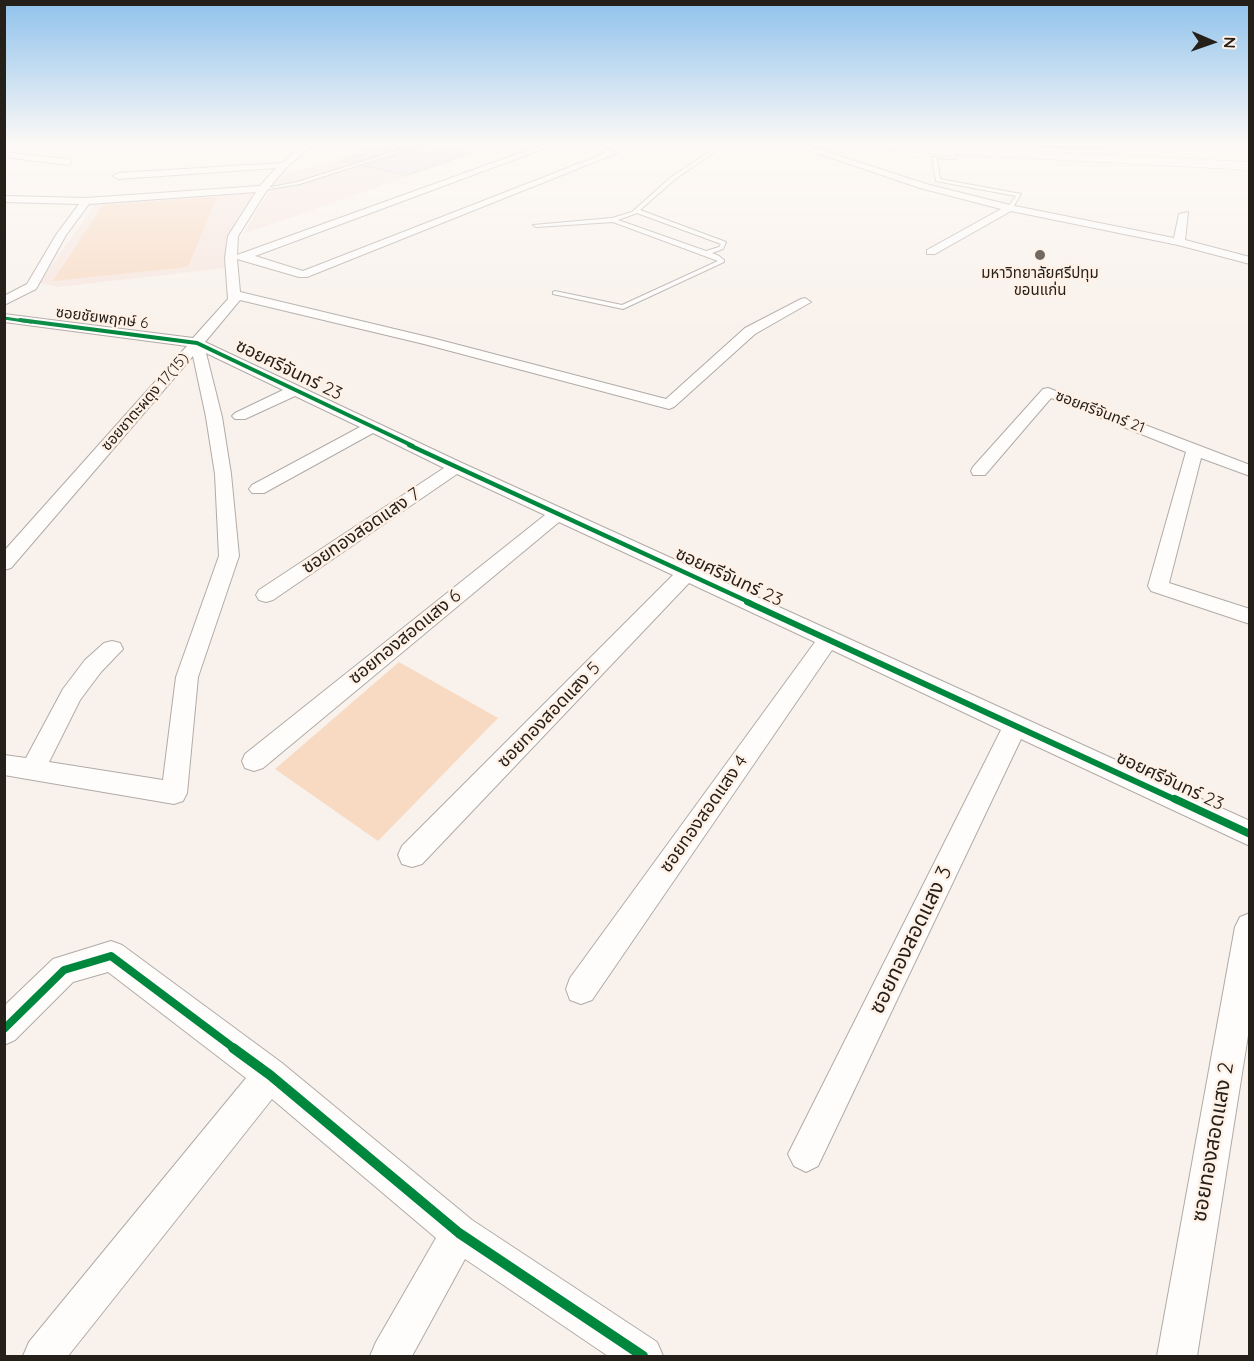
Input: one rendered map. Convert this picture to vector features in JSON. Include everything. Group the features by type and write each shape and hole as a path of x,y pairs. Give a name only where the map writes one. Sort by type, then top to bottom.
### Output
{"street":[{"path":"4,301 32,286 61,235 82,207"},
{"path":"251,207 232,236 238,257 235,296 427,341 669,404 750,331 805,302"},
{"path":"238,257 378,207"},
{"path":"238,257 303,275 477,207"},
{"path":"1004,207 1179,242 1250,261"},
{"path":"931,252 1010,208"},
{"path":"1179,242 1184,214"},
{"name":"ซอยชาตะผดุง 17(15)","path":"4,564 197,343 235,296"},
{"name":"ซอยชัยพฤกษ์ 6","path":"4,318 197,343"},
{"path":"4,765 174,793 187,677 229,556 223,474 214,417 197,343"},
{"name":"ซอยศรีจันทร์ 23","path":"197,343 456,467 1250,834"},
{"path":"240,416 295,390"},
{"name":"ซอยศรีจันทร์ 21","path":"979,471 1048,392 1250,471"},
{"path":"258,489 372,427"},
{"path":"1196,450 1158,586 1250,617"},
{"name":"ซอยทองสอดแสง 7","path":"266,595 456,467"},
{"name":"ซอยทองสอดแสง 6","path":"254,761 557,514"},
{"name":"ซอยทองสอดแสง 5","path":"412,855 686,574"},
{"name":"ซอยทองสอดแสง 4","path":"580,989 828,640"},
{"path":"33,770 71,695 93,666 112,649"},
{"name":"ซอยทองสอดแสง 3","path":"806,1154 1015,726"},
{"name":"ซอยทองสอดแสง 2","path":"1177,1356 1250,927"},
{"path":"4,1029 64,970 111,956 270,1075 459,1233 643,1356"},
{"path":"43,1356 270,1075"},
{"path":"390,1356 459,1233"}],"lane":[{"path":"536,225 613,220 637,211 642,207"},
{"path":"637,211 724,243 721,248 706,253"},
{"path":"555,293 616,306 630,305 722,261 706,253 613,220"}],"shaded area":[{"path":"93,207 247,207 225,243 226,268 59,287 39,283"},
{"path":"102,207 213,207 188,267 53,281"},
{"path":"260,207 322,207 243,234"},
{"path":"399,662 498,718 378,841 275,769"}],"cycle path":[{"path":"4,318 197,343 456,467 1250,834"},
{"path":"4,1029 64,970 111,956 270,1075 459,1233 643,1356"}],"place":[{"name":"มหาวิทยาลัยศรีปทุม ขอนแก่น","path":"1040,255"}]}
